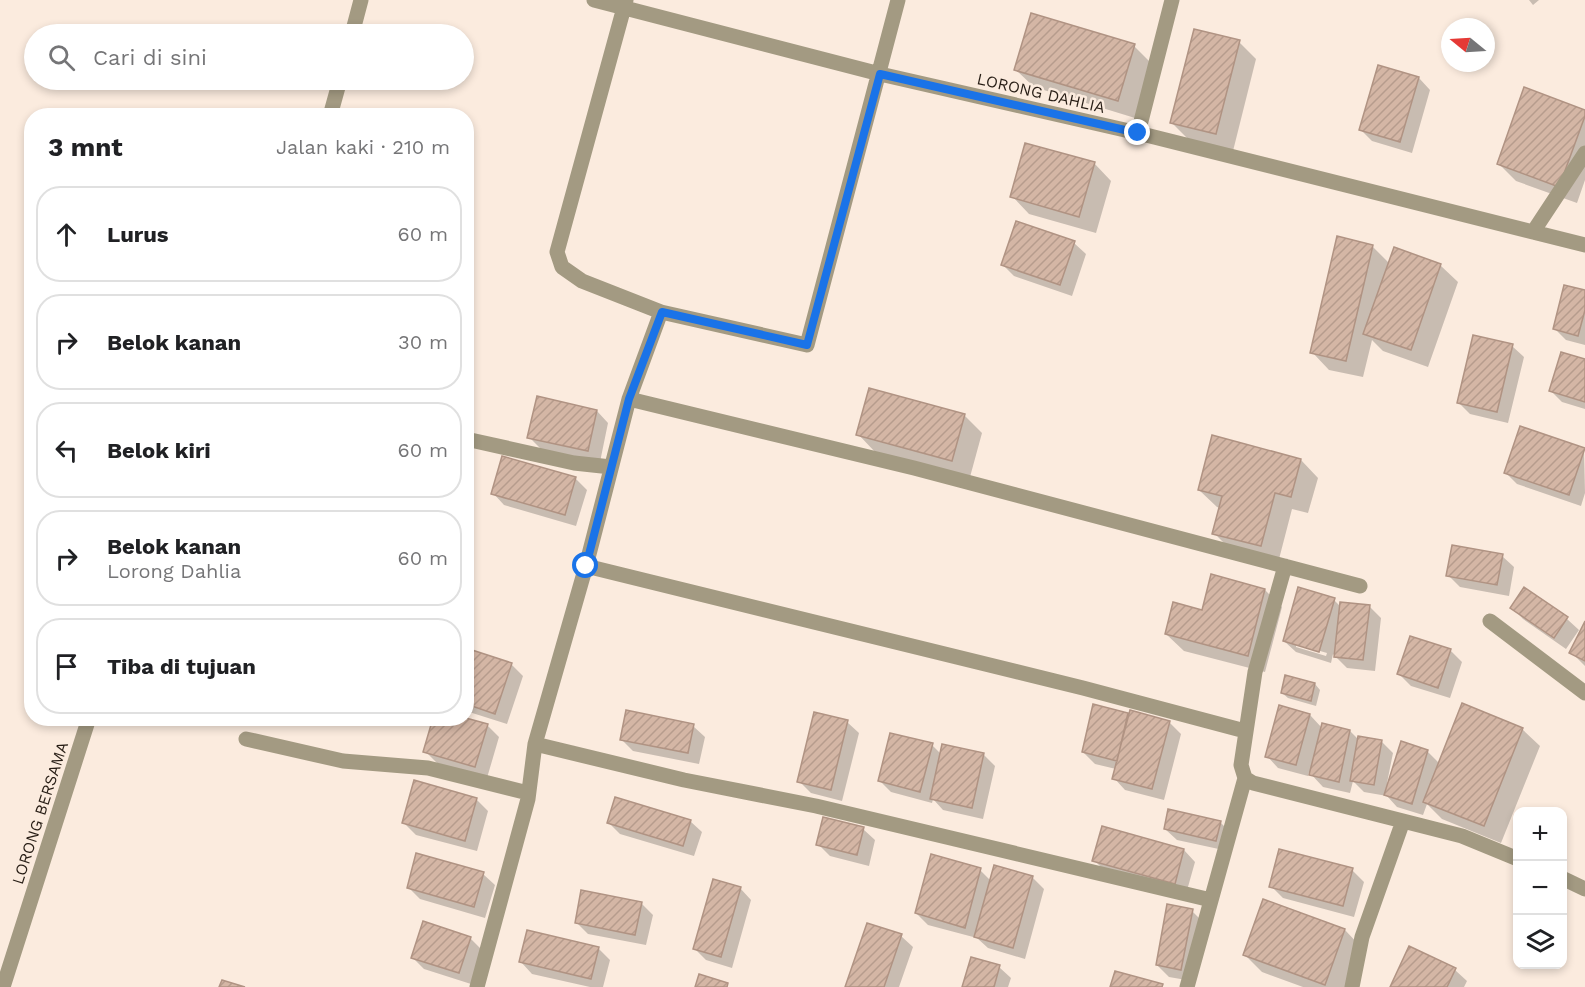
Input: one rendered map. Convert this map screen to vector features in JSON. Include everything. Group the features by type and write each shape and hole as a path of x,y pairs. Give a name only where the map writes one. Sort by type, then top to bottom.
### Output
{"street":[{"path":"355,24 361,0"},
{"name":"LORONG DAHLIA","path":"594,0 626,3 880,74 1138,133 1585,245"},
{"path":"626,3 557,252 562,267 582,281 662,312 807,345 898,0"},
{"path":"1138,133 1172,0"},
{"path":"332,108 337,90"},
{"path":"1533,232 1585,153"},
{"path":"477,987 528,793 535,744 586,566 629,399 662,312"},
{"path":"629,399 914,468 1360,586"},
{"path":"474,442 574,463 611,467"},
{"path":"586,566 1245,731"},
{"path":"1187,987 1245,778 1241,765 1255,672 1285,566"},
{"path":"1490,621 1585,693"},
{"name":"LORONG BERSAMA","path":"3,987 86,726"},
{"path":"246,739 343,761 428,768 528,793"},
{"path":"535,744 684,780 816,806 1211,900"},
{"path":"1245,778 1253,783 1462,836 1513,856"},
{"path":"1352,987 1362,937 1403,821"},
{"path":"1567,880 1585,890"}],"building":[{"path":"1031,13 1135,44 1118,101 1014,70"},
{"path":"1194,29 1240,40 1216,134 1170,123"},
{"path":"1378,65 1419,77 1400,142 1359,130"},
{"path":"1524,87 1585,110 1585,116 1559,187 1497,164"},
{"path":"1025,143 1095,162 1079,217 1010,197"},
{"path":"1016,221 1075,241 1060,285 1001,265"},
{"path":"1337,236 1373,245 1346,361 1310,353"},
{"path":"1394,247 1441,264 1411,350 1363,334"},
{"path":"1564,285 1585,290 1585,310 1578,336 1553,329"},
{"path":"1473,335 1513,344 1497,412 1457,403"},
{"path":"1561,352 1585,359 1585,402 1549,391"},
{"path":"869,388 965,414 952,461 856,435"},
{"path":"537,396 597,410 588,451 527,438"},
{"path":"1520,426 1585,448 1569,495 1504,473"},
{"path":"1212,435 1301,459 1291,497 1275,493 1261,546 1212,534 1222,496 1198,490"},
{"path":"502,456 576,477 565,515 491,494"},
{"path":"1452,545 1503,554 1497,585 1446,576"},
{"path":"1211,574 1265,589 1248,656 1165,634 1173,602 1202,610"},
{"path":"1298,587 1335,598 1319,652 1283,641"},
{"path":"1524,587 1568,617 1554,638 1510,608"},
{"path":"1340,602 1370,605 1363,660 1334,657"},
{"path":"1585,621 1585,661 1569,653"},
{"path":"1410,636 1451,649 1438,688 1397,674"},
{"path":"474,651 512,663 495,714 474,707"},
{"path":"1285,675 1315,683 1311,701 1281,693"},
{"path":"1462,703 1523,728 1484,826 1423,802"},
{"path":"1093,704 1128,713 1117,761 1082,752"},
{"path":"1279,705 1310,714 1296,765 1265,757"},
{"path":"626,710 694,724 688,753 620,740"},
{"path":"1130,710 1170,721 1152,789 1112,779"},
{"path":"814,712 848,720 831,790 797,782"},
{"path":"474,720 488,724 475,767 423,752 431,726 474,726"},
{"path":"1322,723 1350,730 1339,782 1309,775"},
{"path":"890,733 933,743 920,792 878,781"},
{"path":"1358,736 1382,740 1374,785 1350,781"},
{"path":"1401,741 1428,750 1412,804 1384,795"},
{"path":"942,744 984,753 972,808 930,799"},
{"path":"414,780 477,798 465,841 402,823"},
{"path":"615,797 691,820 683,846 607,823"},
{"path":"1168,809 1221,821 1216,841 1164,829"},
{"path":"823,817 864,827 857,855 816,845"},
{"path":"1102,826 1184,849 1175,884 1092,861"},
{"path":"1279,849 1353,868 1343,906 1269,887"},
{"path":"416,853 484,872 474,907 407,888"},
{"path":"931,854 981,868 965,928 915,913"},
{"path":"994,865 1033,876 1013,948 974,937"},
{"path":"713,879 741,887 721,957 693,949"},
{"path":"581,890 642,902 635,935 575,923"},
{"path":"1263,899 1345,929 1325,985 1243,955"},
{"path":"1167,904 1193,909 1181,970 1156,965"},
{"path":"423,921 471,937 459,973 411,958"},
{"path":"867,923 902,934 884,987 845,987"},
{"path":"527,930 599,947 591,979 519,962"},
{"path":"1409,946 1456,968 1447,987 1390,987"},
{"path":"971,957 1000,965 994,987 962,987"},
{"path":"1115,971 1163,984 1162,987 1110,987"},
{"path":"699,974 728,983 727,987 695,987"},
{"path":"222,980 245,987 219,987"}],"route":[{"path":"586,566 629,399 662,312 807,345 880,74 1138,133"}]}
